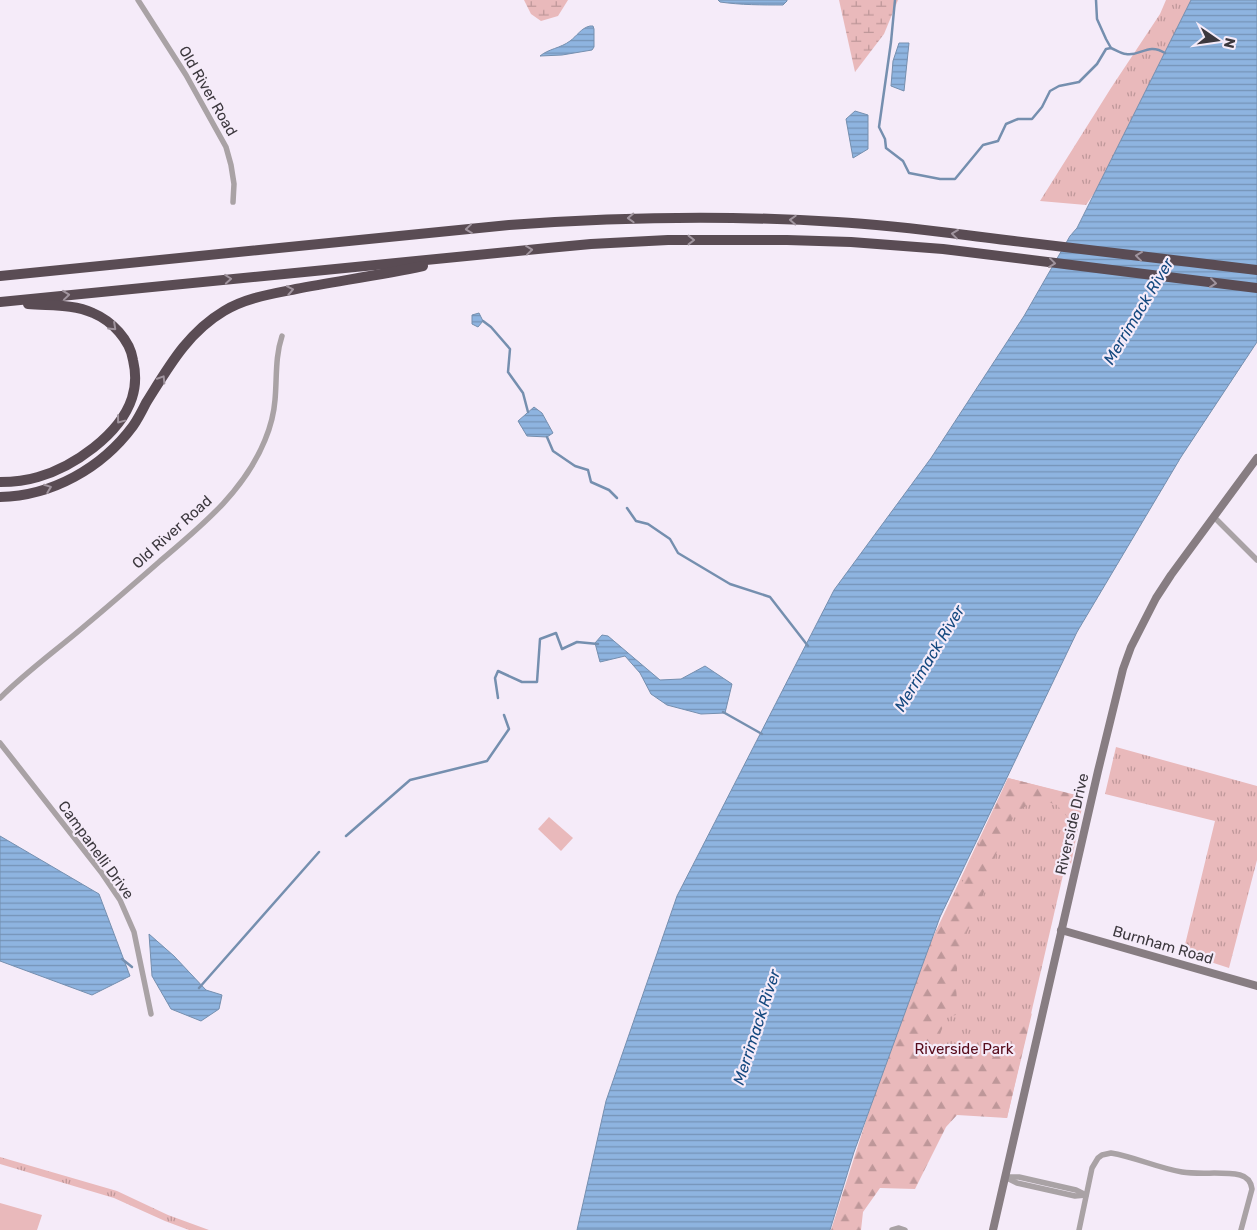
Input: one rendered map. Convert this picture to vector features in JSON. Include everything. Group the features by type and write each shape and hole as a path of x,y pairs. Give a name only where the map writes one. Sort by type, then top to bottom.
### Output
{"highway":[{"path":"0,276 577,220 725,217 838,222 917,229 1257,270"},
{"path":"0,302 619,242 738,239 851,242 943,249 1257,288"},
{"path":"0,497 20,496 42,491 77,475 101,459 118,444 133,426 181,348 196,333 223,312 240,303 280,292 381,275 472,255"},
{"path":"0,302 65,306 80,308 94,313 117,330 126,341 132,354 135,368 132,398 126,412 104,439 70,463 52,472 24,480 0,482"}],"main road":[{"name":"Riverside Drive","path":"993,1230 1112,711 1131,648 1156,598 1257,458"},
{"name":"Burnham Road","path":"1061,930 1257,986"}],"street":[{"name":"Old River Road","path":"138,0 186,75 226,147 234,184 234,202"},
{"name":"Old River Road","path":"0,698 188,537 235,491 265,440 275,402 278,349 282,336"},
{"path":"1214,517 1257,560"},
{"name":"Campanelli Drive","path":"0,743 102,873 120,900 134,932 151,1014"},
{"path":"1078,1230 1094,1163 1098,1158 1107,1153 1118,1154 1183,1172 1239,1175 1248,1179 1252,1189 1241,1230"},
{"path":"1005,1177 1018,1177 1076,1190 1086,1195"},
{"path":"892,1230 899,1228 905,1230"}],"green space":[{"path":"524,0 568,0 558,16 541,21 531,14"},
{"path":"839,0 898,0 884,34 855,72"},
{"path":"1166,0 1197,0 1150,114 1086,205 1040,201 1160,14"},
{"path":"1116,747 1257,786 1257,860 1229,968 1183,953 1215,821 1105,794"},
{"name":"Riverside Park","path":"1008,778 1081,797 1007,1118 890,1099 935,933"},
{"path":"1008,778 1084,797 1071,864 1067,858 1072,836 1068,818 1057,805 1036,798 1017,813 1003,832 982,898 958,953 957,1002 965,1012 946,1018 939,1037 941,1046 963,1053 991,1058 1010,1051 1018,1028 1032,1013 1007,1118 957,1115 946,1127 915,1189 880,1188 863,1212 861,1230 831,1230 870,1108 931,941 965,877"},
{"path":"549,817 573,838 561,851 538,829"},
{"path":"0,1157 117,1191 168,1215 209,1230 189,1230 114,1198 0,1164"},
{"path":"0,1203 42,1215 37,1230 0,1230"}],"water":[{"path":"718,0 787,1 783,5 759,5 728,3"},
{"name":"Merrimack River","path":"1191,0 1257,0 1257,342 1181,457 1077,632 940,917 854,1152 830,1230 577,1230 606,1101 677,896 834,590 931,458 1024,316 1070,236 1077,228"},
{"path":"590,26 593,26 594,29 594,47 592,50 562,55 540,56 566,43"},
{"path":"899,43 909,43 904,91 891,86 893,61"},
{"path":"855,111 868,115 868,149 853,158 846,119"},
{"path":"479,313 483,321 478,327 472,324 472,315"},
{"path":"534,407 542,413 553,433 547,437 527,436 518,421"},
{"path":"602,635 608,636 660,680 681,679 705,666 732,684 725,713 701,714 667,705 651,694 640,673 625,656 600,662 595,643"},
{"path":"0,836 99,894 130,976 92,995 0,961"},
{"path":"149,934 174,956 206,990 222,995 219,1009 201,1021 171,1009 152,976"}],"waterway":[{"path":"895,0 879,127 885,139 886,148 903,161 909,173 940,179 955,179 983,145 998,141 1006,124 1018,119 1032,119 1042,107 1050,91 1059,86 1079,82 1097,64 1106,49 1111,48 1122,53 1131,54 1149,49 1165,53"},
{"path":"1096,0 1097,19 1111,48"},
{"path":"483,321 491,327 510,349 508,372 523,393 528,412"},
{"path":"547,437 553,451 575,466 588,470 591,482 609,490 617,498"},
{"path":"627,508 636,521 648,524 670,539 678,553 730,584 770,597 808,646"},
{"path":"498,698 495,678 498,671 522,682 537,682 540,639 556,633 562,649 577,642 598,644"},
{"path":"723,712 762,734"},
{"path":"346,836 410,780 487,761 509,729 504,715"},
{"path":"199,988 319,852"},
{"path":"122,959 132,967"}]}
